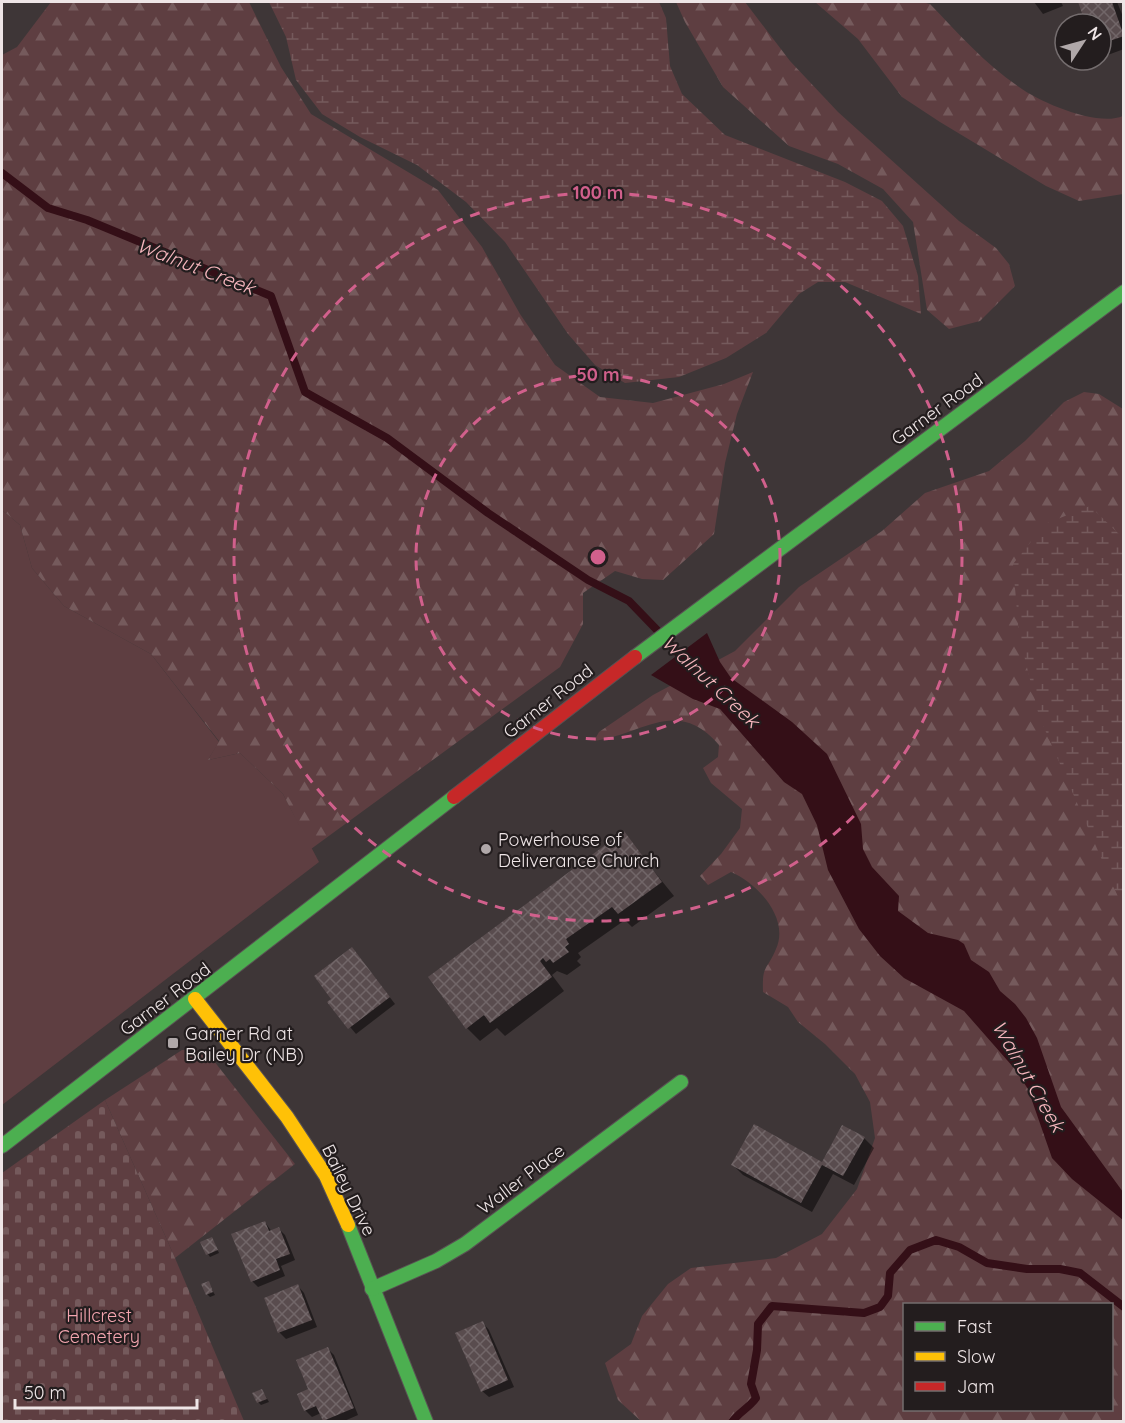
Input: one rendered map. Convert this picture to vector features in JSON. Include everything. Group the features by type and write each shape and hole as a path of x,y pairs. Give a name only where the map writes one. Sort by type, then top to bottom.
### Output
{"main road":[{"name":"Garner Road","path":"2,1146 714,596 1124,292"},
{"name":"Bailey Drive","path":"195,999 306,1143 330,1185 426,1422"},
{"name":"Waller Place","path":"372,1289 436,1262 465,1244 681,1082"}],"green space":[{"path":"51,2 249,2 281,67 311,114 438,190 482,247 520,314 555,365 600,397 653,403 724,384 753,372 737,414 725,463 714,534 663,580 642,579 615,571 583,593 583,624 560,667 311,849 283,794 240,753 208,760 219,741 151,654 64,606 32,568 20,525 2,510 2,55 17,47"},
{"path":"269,2 659,2 666,18 670,66 682,94 725,135 845,182 882,201 903,226 918,276 921,314 845,282 818,282 799,294 766,333 726,358 679,377 625,383 595,365 568,334 505,242 466,202 417,165 360,137 322,114 296,80 286,37"},
{"path":"676,2 745,2 790,61 838,112 959,221 996,248 1009,264 1015,286 980,321 949,329 927,310 913,222 883,189 838,164 789,146 723,87 685,22"},
{"path":"815,2 922,2 930,4 983,58 1007,78 1041,100 1085,116 1112,119 1123,116 1123,194 1079,201 1046,186 940,122 902,97 858,39"},
{"path":"1084,392 1099,394 1123,409 1123,1421 642,1422 618,1400 605,1363 631,1344 642,1316 668,1284 691,1268 776,1258 822,1234 857,1189 875,1138 870,1102 855,1074 825,1044 798,1022 788,1007 763,992 764,972 776,949 779,937 779,925 768,903 751,884 731,872 708,885 700,876 721,854 740,828 742,809 711,783 703,768 718,757 719,745 703,731 688,723 673,721 659,722 594,741 599,732 653,695 735,651 799,587 882,531 925,493 989,471 1025,441 1064,402"},
{"path":"1090,506 1123,538 1123,908 1039,716 1019,635 1013,564 1045,524"},
{"path":"2,510 20,525 32,568 64,606 151,654 219,742 208,760 240,753 283,794 319,862 2,1105"},
{"path":"182,1050 197,1050 210,1056 295,1164 175,1258 105,1100"},
{"name":"Hillcrest Cemetery","path":"105,1100 244,1421 2,1421 2,1173"}],"water":[{"path":"707,633 720,662 731,678 792,722 827,754 861,824 863,849 872,867 899,896 898,911 928,933 958,940 964,944 971,960 989,972 1000,991 1026,1018 1037,1038 1061,1107 1123,1192 1123,1220 1072,1179 1052,1158 1028,1089 1014,1068 964,1011 904,978 880,956 859,929 828,870 817,825 802,794 784,782 720,709 693,699 651,675"}],"building":[{"path":"1078,2 1112,2 1124,36 1113,40 1113,12 1082,12"},
{"path":"624,831 662,882 618,914 612,907 566,939 569,944 565,947 569,952 553,963 550,959 546,962 543,958 540,961 552,977 490,1023 484,1015 466,1029 428,977"},
{"path":"352,947 390,997 348,1029 327,1002 331,999 314,976"},
{"path":"754,1124 822,1162 842,1125 865,1137 843,1176 822,1165 801,1203 731,1165"},
{"path":"265,1221 269,1231 279,1227 290,1254 276,1259 280,1270 251,1282 231,1234"},
{"path":"212,1237 218,1250 206,1255 200,1242"},
{"path":"209,1281 213,1292 206,1295 201,1284"},
{"path":"298,1284 312,1320 278,1333 264,1298"},
{"path":"483,1321 508,1380 481,1392 455,1333"},
{"path":"328,1347 354,1408 323,1421 316,1406 304,1411 297,1394 308,1389 296,1360"},
{"path":"262,1389 267,1399 257,1403 252,1393"}],"waterway":[{"name":"Walnut Creek","path":"2,173 48,208 87,220 271,296 305,392 387,438 488,513 588,580 629,601 657,630"},
{"name":"Walnut Creek","path":"667,641 685,661"},
{"path":"732,1422 756,1398 751,1384 757,1350 758,1324 772,1306 864,1313 880,1307 888,1296 890,1273 910,1250 936,1240 959,1247 987,1263 1027,1269 1060,1269 1080,1273 1124,1307"}],"traffic: fast":[{"path":"635,657 1124,292"},
{"path":"2,1146 454,797"},
{"path":"372,1289 436,1261 465,1244 681,1082"},
{"path":"348,1225 426,1422"}],"traffic: slow":[{"path":"195,999 287,1117 326,1176 348,1225"}],"traffic: jam":[{"path":"454,797 635,657"}],"place":[{"name":"Powerhouse of Deliverance Church","path":"486,849"},
{"name":"Garner Rd at Bailey Dr (NB)","path":"173,1043"}]}
